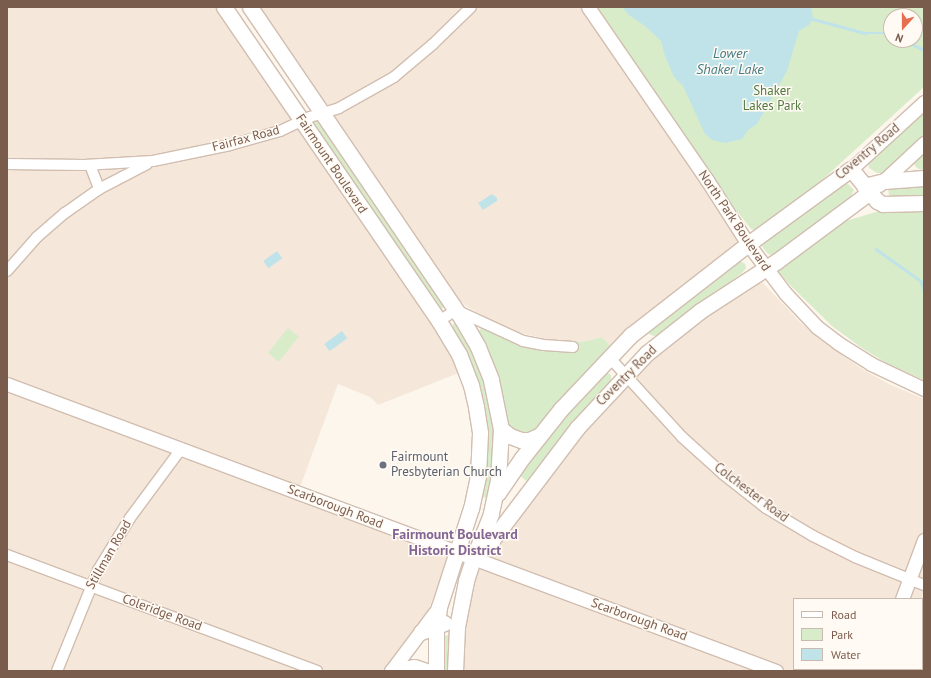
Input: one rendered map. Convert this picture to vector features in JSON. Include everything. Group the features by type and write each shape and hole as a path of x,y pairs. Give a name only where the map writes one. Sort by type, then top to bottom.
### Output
{"main road":[{"name":"Fairmount Boulevard","path":"224,7 439,321 453,343 466,373 474,397 480,433 477,486 439,607 436,671"},
{"name":"Fairmount Boulevard","path":"250,7 474,338 485,364 494,392 501,429 500,462 495,498 466,581 457,628 455,671"},
{"name":"Coventry Road","path":"457,553 473,534 495,498 540,435 568,401 610,356 653,317 748,244 851,169"},
{"path":"851,169 877,202 883,204 924,203"},
{"path":"867,189 884,181 924,178"},
{"name":"Coventry Road","path":"439,607 473,559 492,540 577,428 647,353 700,311 765,268 867,189"},
{"path":"501,429 510,436 521,440 528,440 540,435"},
{"path":"421,632 437,625 449,622 457,628"},
{"path":"392,671 414,667 426,671"}],"street":[{"name":"Fairfax Road","path":"7,164 90,165 153,161 260,138 322,113 339,108 394,77 433,44 471,7"},
{"name":"North Park Boulevard","path":"588,7 707,180 748,244 765,268 800,309 838,343 871,364 924,390"},
{"name":"Coventry Road","path":"851,169 924,102"},
{"path":"884,181 924,143"},
{"path":"7,271 36,236 65,213 99,189 153,161"},
{"path":"90,165 99,189"},
{"path":"439,321 456,310 523,341 544,345 573,347"},
{"name":"Colchester Road","path":"610,356 682,437 723,474 766,508 813,536 855,557 910,578 924,585"},
{"name":"Scarborough Road","path":"7,384 180,450 776,671"},
{"name":"Stillman Road","path":"57,671 90,587 113,544 130,518 180,450"},
{"path":"902,598 924,540"},
{"name":"Coleridge Road","path":"7,555 317,671"},
{"name":"Coventry Road","path":"392,671 439,607"}],"shaded area":[{"path":"7,7 218,7 412,291 461,372 378,405 370,397 338,384 296,498 441,552 445,556 447,562 446,568 427,613 384,671 7,671"},
{"path":"257,7 579,7 730,226 738,239 737,244 612,348 602,337 587,341 574,342 547,339 507,330 466,306 450,291"},
{"path":"760,280 800,322 821,340 865,371 891,385 924,399 924,671 460,671 461,638 474,576 555,462 642,365 708,310"}],"green space":[{"name":"Shaker Lakes Park","path":"596,7 924,7 924,87 810,191 755,230 751,229 725,196"},
{"path":"924,109 924,136 884,173 877,173 869,168 868,162"},
{"path":"317,119 445,299 444,307 441,309 435,307 313,127 314,121"},
{"path":"924,149 924,171 917,168 914,164 915,157"},
{"path":"846,182 854,190 849,200 772,255 768,254 760,242 839,184"},
{"path":"924,183 924,197 892,198 889,196 888,187"},
{"path":"904,208 924,208 924,380 888,364 862,348 832,326 780,274 777,266 835,226 879,211"},
{"path":"740,261 745,264 746,268 742,273 659,335 654,336 649,334 649,330 733,263"},
{"path":"457,323 474,348 492,405 495,448 488,499 480,496 484,460 452,329 453,324"},
{"path":"288,328 299,337 279,362 268,353"},
{"path":"481,328 574,349 574,342 587,341 602,337 612,348 534,432 517,433 508,426 480,338 479,331"},
{"path":"605,372 611,375 611,383 528,482 516,473 538,443"},
{"path":"443,635 452,636 448,671 439,671"}],"water":[{"name":"Lower Shaker Lake","path":"622,7 811,7 813,19 809,25 799,31 787,71 757,124 748,130 742,139 725,143 712,140 705,134 683,86 674,77 665,56 661,41 645,26 629,15"},
{"path":"492,194 497,198 497,201 483,210 478,203"},
{"path":"277,251 282,258 269,268 263,261"},
{"path":"342,331 347,338 329,351 324,344"}],"waterway":[{"path":"813,19 865,33 883,33"},
{"path":"920,48 924,50"},
{"path":"876,249 921,281 924,290"}],"place":[{"name":"Fairmount Presbyterian Church","path":"383,465"}],"district":[{"name":"Fairmount Boulevard Historic District","path":"455,542"}]}
